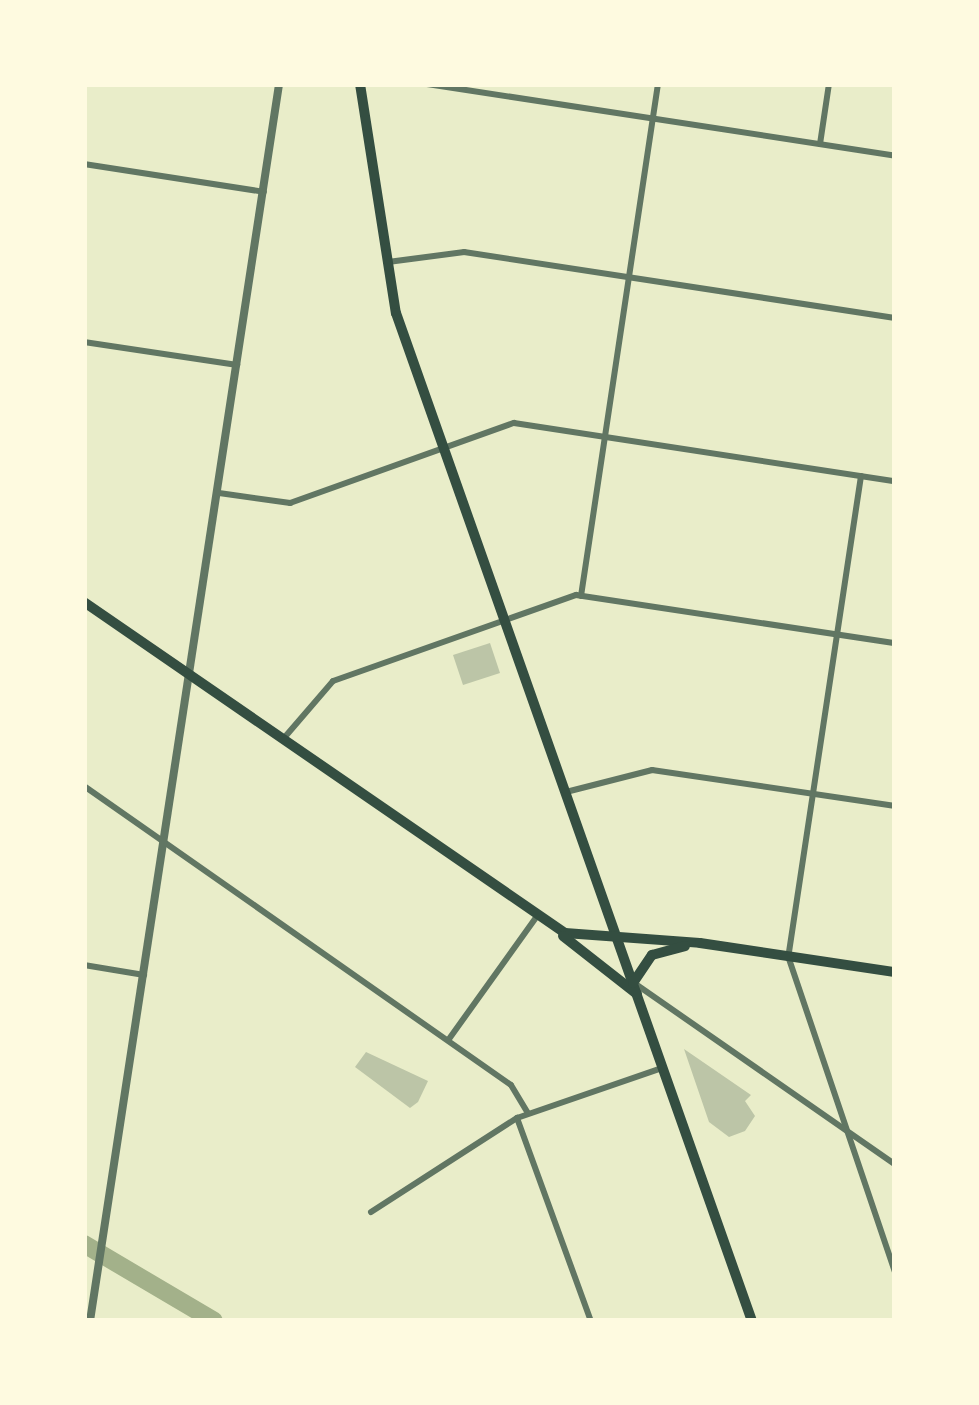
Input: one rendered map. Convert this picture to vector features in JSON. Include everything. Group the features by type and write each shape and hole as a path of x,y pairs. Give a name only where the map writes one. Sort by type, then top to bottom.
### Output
{"main road":[{"path":"360,84 387,262 443,448 752,1321"},
{"path":"84,602 635,988"},
{"path":"556,929 700,943 895,972"},
{"path":"635,988 652,955 700,943"}],"street":[{"path":"90,1321 279,84"},
{"path":"427,84 895,156"},
{"path":"581,596 658,84"},
{"path":"820,144 829,84"},
{"path":"84,164 264,192"},
{"path":"387,262 464,252 895,318"},
{"path":"84,342 237,365"},
{"path":"219,493 290,503 514,423 895,481"},
{"path":"861,476 788,956 895,1273"},
{"path":"282,740 328,684 581,596 895,643"},
{"path":"566,792 638,769 895,806"},
{"path":"84,786 511,1084 529,1113"},
{"path":"448,1039 537,916"},
{"path":"84,965 144,975"},
{"path":"635,988 895,1164"},
{"path":"371,1212 518,1118 662,1068"},
{"path":"518,1118 591,1321"}],"building":[{"path":"490,643 500,673 463,685 453,655"},
{"path":"684,1049 751,1095 745,1101 755,1116 745,1131 729,1137 709,1122"},
{"path":"366,1052 428,1081 418,1102 410,1108 355,1067"}],"waterway":[{"path":"84,1244 214,1321"}]}
